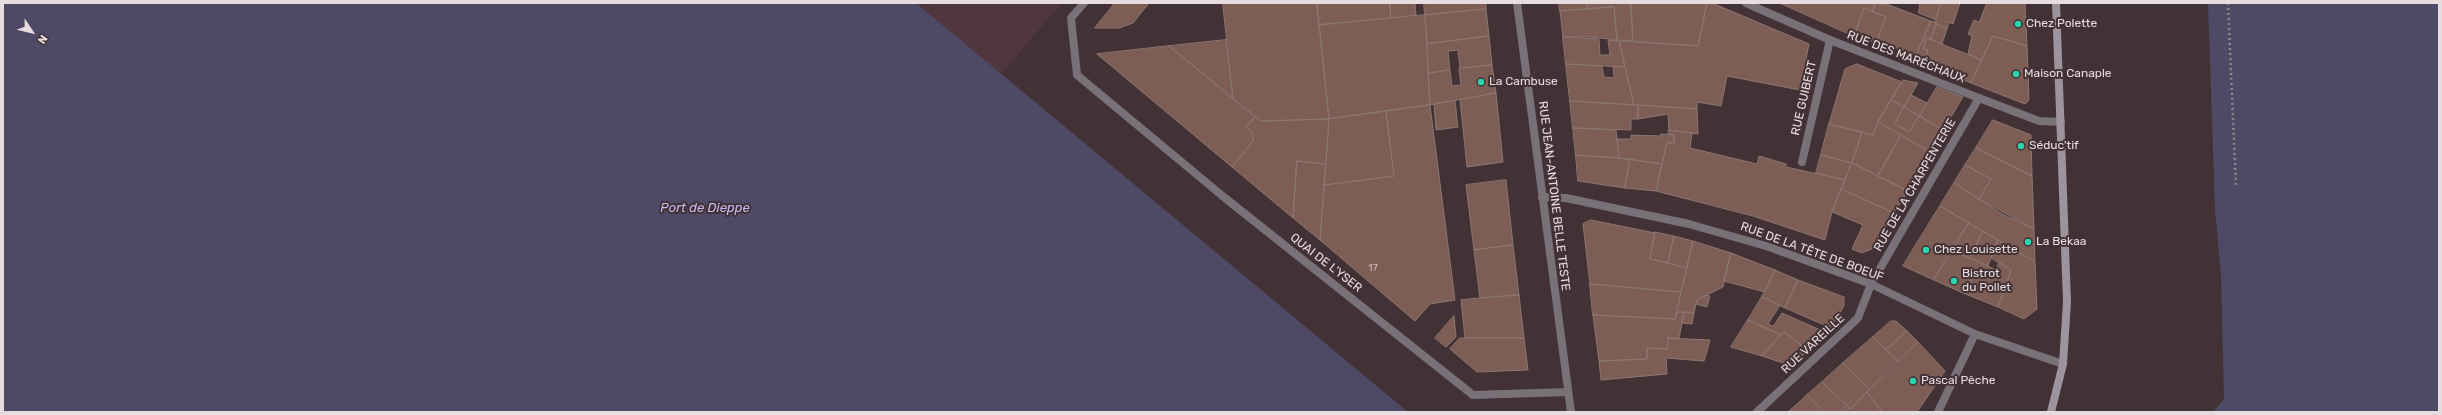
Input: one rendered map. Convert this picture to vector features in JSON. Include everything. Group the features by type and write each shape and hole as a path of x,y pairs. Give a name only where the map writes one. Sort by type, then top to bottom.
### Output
{"main road":[{"path":"2051,412 2063,364 2067,302 2056,3"}],"street":[{"name":"QUAI DE L'YSER","path":"1084,3 1071,18 1077,75 1226,198 1473,394 1568,392"},
{"name":"RUE JEAN-ANTOINE BELLE TESTE","path":"1517,3 1568,392"},
{"name":"RUE DES MARÉCHAUX","path":"1746,3 1830,40 2039,121 2061,122"},
{"name":"RUE GUIBERT","path":"1802,162 1830,40"},
{"name":"RUE DE LA CHARPENTERIE","path":"1871,284 1980,98"},
{"name":"RUE DE LA TÊTE DE BOEUF","path":"1542,197 1566,198 1689,224 1766,246 1871,284 1975,334 2063,364"},
{"name":"RUE VAREILLE","path":"1757,412 1858,318 1871,284"},
{"path":"1938,412 1975,334"},
{"path":"1568,392 1571,412"}],"path":[{"path":"2228,3 2236,186"}],"shaded area":[{"path":"916,3 1062,3 1001,74"}],"water":[{"name":"Port de Dieppe","path":"3,3 916,3 1408,412 3,412"},
{"path":"2208,3 2439,3 2439,412 2213,412 2224,399 2221,276 2215,209"}],"building":[{"path":"1115,3 1149,3 1133,23 1119,28 1095,28"},
{"path":"1223,3 1317,3 1329,119 1261,121 1233,98"},
{"path":"1317,3 1390,3 1391,18 1319,25"},
{"path":"1390,3 1415,3 1416,15 1391,18"},
{"path":"1424,3 1486,3 1486,9 1425,15"},
{"path":"1559,3 1587,3 1588,9 1560,11"},
{"path":"1587,3 1631,3 1633,41 1617,40 1614,7 1588,9"},
{"path":"1631,3 1707,3 1698,46 1633,41"},
{"path":"1707,3 1712,3 1809,44 1800,90 1727,76 1721,106 1697,102 1697,109 1634,105 1619,41 1698,46"},
{"path":"1780,3 1875,3 1873,12 1864,8 1854,36"},
{"path":"1875,3 1889,5 1931,21 1916,56 1877,40 1886,17 1873,12"},
{"path":"1920,3 1941,3 1936,20 1919,13"},
{"path":"1941,3 1960,3 1953,24 1949,22 1947,29 1935,23"},
{"path":"1987,3 2025,3 2027,46 1993,36 1982,60 1968,54 1972,36 1968,34 1974,20 1979,22"},
{"path":"1614,7 1617,40 1591,37 1563,37 1560,11"},
{"path":"1864,8 1886,17 1876,43 1855,34"},
{"path":"1486,9 1489,36 1427,44 1425,15"},
{"path":"1425,15 1430,105 1329,119 1319,25"},
{"path":"1931,21 1937,23 1931,39 1926,38 1924,49 1928,50 1925,60 1916,56"},
{"path":"1936,24 1947,29 1942,44 1931,39"},
{"path":"1489,36 1492,65 1460,68 1458,50 1448,51 1450,70 1428,73 1427,44"},
{"path":"1993,36 2027,46 2029,100 2025,104 1971,83"},
{"path":"1563,37 1599,39 1600,55 1610,55 1608,40 1619,41 1625,67 1566,64"},
{"path":"1926,38 1982,60 1971,83 1924,64 1928,50 1924,49"},
{"path":"1226,40 1233,98 1169,46"},
{"path":"1169,46 1255,117 1246,127 1252,132 1253,141 1232,167 1097,54"},
{"path":"1566,64 1602,66 1604,77 1614,78 1613,66 1625,67 1634,105 1570,101"},
{"path":"1857,64 1902,82 1878,122 1873,135 1829,124 1845,69"},
{"path":"1492,65 1496,93 1430,105 1428,73 1450,70 1452,86 1461,85 1459,69"},
{"path":"1903,80 1918,83 1904,107 1891,100"},
{"path":"1937,87 1963,97 1943,130 1920,116"},
{"path":"1496,93 1503,162 1467,167 1460,100"},
{"path":"1911,95 1927,103 1920,116 1904,107"},
{"path":"1891,100 1904,107 1895,124 1909,132 1919,116 1943,130 1930,152 1878,122"},
{"path":"1455,101 1458,127 1436,130 1434,104"},
{"path":"1570,101 1638,105 1638,119 1631,119 1631,130 1573,128"},
{"path":"1430,105 1455,300 1430,304 1415,321 1320,240 1324,185 1394,176 1386,111"},
{"path":"1638,105 1697,109 1698,134 1669,130 1668,114 1638,119"},
{"path":"1904,107 1919,116 1909,132 1895,124"},
{"path":"1386,111 1394,176 1324,185 1329,119"},
{"path":"1255,117 1261,121 1329,119 1326,164 1297,161 1293,218 1232,167 1253,141 1252,132 1246,127"},
{"path":"1993,120 2031,135 2032,176 1976,148"},
{"path":"1878,122 1901,135 1878,176 1852,163 1862,132 1873,135"},
{"path":"1829,124 1862,132 1852,163 1821,155"},
{"path":"1573,128 1616,130 1619,158 1576,155"},
{"path":"1669,130 1692,133 1690,148 1757,164 1759,156 1786,164 1786,167 1845,180 1832,212 1825,240 1753,216 1656,191 1667,142 1674,144 1674,135 1668,134"},
{"path":"1661,134 1674,135 1674,144 1667,142 1662,164 1619,158 1617,139 1631,139 1631,135 1661,136"},
{"path":"1901,135 1930,152 1908,191 1878,176"},
{"path":"1976,148 2032,176 2034,229 1979,199 1991,179 1965,165"},
{"path":"1576,155 1630,159 1625,188 1578,181"},
{"path":"1821,155 1852,163 1845,180 1816,173"},
{"path":"1630,159 1662,164 1656,191 1625,188"},
{"path":"1297,161 1326,164 1320,240 1293,218"},
{"path":"1852,163 1908,191 1894,213 1841,189"},
{"path":"1965,165 1991,179 1979,199 1954,183"},
{"path":"1506,180 1513,245 1474,250 1466,185"},
{"path":"1954,183 2002,214 2034,229 2035,262 1940,206"},
{"path":"1841,189 1894,213 1874,248 1862,253 1852,249 1863,225 1832,212"},
{"path":"1940,206 1969,223 1934,280 1903,266"},
{"path":"1591,220 1655,233 1650,259 1687,268 1681,292 1590,284 1583,224"},
{"path":"1969,223 1983,231 1970,258 1951,250"},
{"path":"1983,231 1998,240 1988,266 1970,258"},
{"path":"1655,232 1674,236 1668,263 1650,259"},
{"path":"1674,236 1693,241 1687,268 1668,263"},
{"path":"1998,240 2035,262 2037,309 2024,319 1998,307 2011,270 1991,258"},
{"path":"1693,241 1731,253 1723,287 1697,300 1694,313 1677,312"},
{"path":"1513,245 1519,295 1480,298 1474,250"},
{"path":"1951,250 1983,264 1963,293 1934,280"},
{"path":"1731,253 1775,270 1765,292 1724,281"},
{"path":"1999,262 2011,270 1998,307 1963,293 1983,264 1996,270"},
{"path":"1775,270 1798,280 1785,308 1762,297"},
{"path":"1798,280 1844,297 1844,306 1831,328 1785,308"},
{"path":"1590,284 1681,292 1675,319 1593,315"},
{"path":"1519,295 1524,338 1465,338 1461,300"},
{"path":"1707,295 1710,296 1707,307 1696,304 1697,300"},
{"path":"1762,297 1780,305 1768,324 1772,326 1775,324 1782,313 1827,333 1808,350 1784,332 1781,335 1748,320"},
{"path":"1677,312 1684,312 1679,339 1668,338 1667,349 1647,348 1647,359 1599,361 1593,315 1675,319"},
{"path":"1684,312 1694,313 1692,324 1682,323"},
{"path":"1454,316 1456,337 1446,347 1435,338"},
{"path":"1748,320 1781,335 1762,356 1731,347"},
{"path":"1891,321 1896,321 1907,331 1886,350 1873,337"},
{"path":"1907,331 1918,342 1899,362 1886,350"},
{"path":"1784,332 1808,350 1792,366 1762,356"},
{"path":"1873,337 1899,362 1870,390 1843,363"},
{"path":"1460,338 1524,338 1528,370 1477,372 1450,349"},
{"path":"1668,338 1710,340 1704,361 1666,358 1667,374 1601,380 1599,361 1647,359 1647,348 1667,349"},
{"path":"1918,342 1945,371 1917,412 1882,412 1867,392"},
{"path":"1843,363 1870,390 1850,409 1822,382"},
{"path":"1822,382 1847,405 1840,412 1824,412 1807,395"},
{"path":"1867,392 1882,412 1840,412 1847,405 1850,409"},
{"path":"1807,395 1824,412 1789,411 1796,405"}],"place":[{"name":"Chez Polette","path":"2018,24"},
{"name":"Maison Canaple","path":"2016,74"},
{"name":"La Cambuse","path":"1481,82"},
{"name":"Séduc'tif","path":"2021,146"},
{"name":"La Bekaa","path":"2028,242"},
{"name":"Chez Louisette","path":"1926,250"},
{"name":"Bistrot du Pollet","path":"1954,281"},
{"name":"Pascal Pêche","path":"1913,381"}]}
